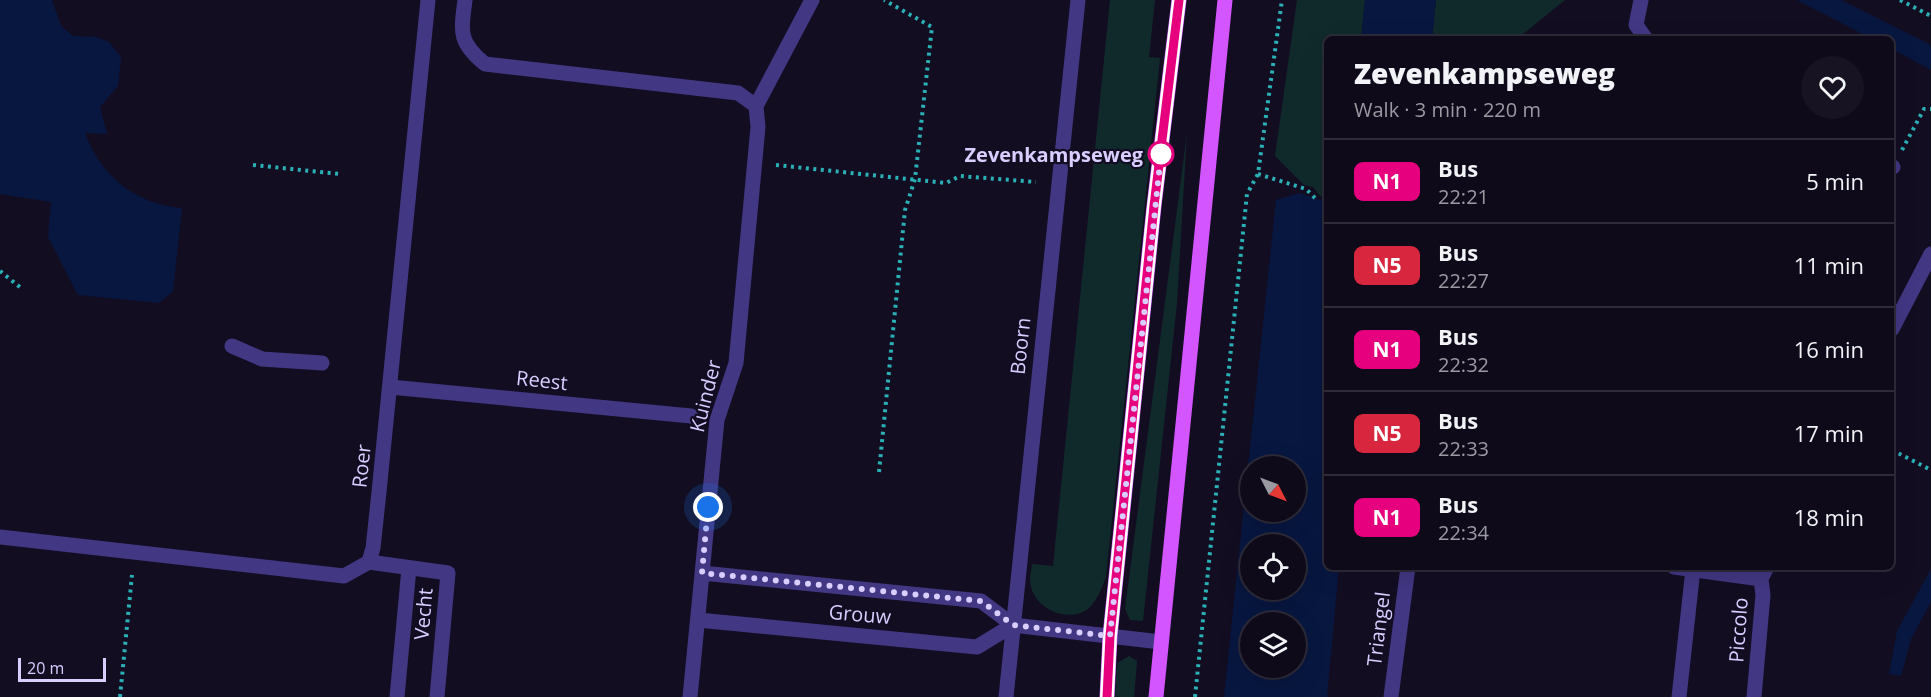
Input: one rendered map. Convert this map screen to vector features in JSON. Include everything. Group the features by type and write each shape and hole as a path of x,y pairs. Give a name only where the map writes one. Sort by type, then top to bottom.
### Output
{"main road":[{"path":"1107,697 1110,636 1154,206 1179,0"},
{"path":"1156,697 1225,0"}],"street":[{"name":"Roer","path":"369,562 373,548 390,387 428,0"},
{"path":"465,0 461,33 468,50 485,64 738,93 756,106 812,0"},
{"name":"Boorn","path":"1006,697 1078,0"},
{"path":"1641,0 1636,25 1644,36"},
{"name":"Kuinder","path":"690,697 717,420 736,363 758,127 756,106"},
{"path":"1894,325 1931,254"},
{"path":"232,346 262,359 322,363"},
{"name":"Reest","path":"390,387 691,416"},
{"path":"0,537 344,576 369,562"},
{"name":"Vecht","path":"369,562 448,573 437,697"},
{"name":"Vecht","path":"397,697 410,568"},
{"name":"Triangel","path":"1391,697 1397,633 1408,570"},
{"path":"1678,697 1693,570"},
{"path":"1711,570 1764,573"},
{"name":"Grouw","path":"698,620 977,646 1013,625 981,601 702,573"},
{"name":"Piccolo","path":"1754,697 1764,573"},
{"path":"1013,625 1161,642"}],"path":[{"path":"879,472 905,210 915,179 932,27 884,0"},
{"path":"1195,697 1247,194 1258,174 1282,0"},
{"path":"1900,0 1931,16"},
{"path":"1894,163 1924,109 1931,109"},
{"path":"755,162 946,183 960,176 1058,184"},
{"path":"252,165 340,174"},
{"path":"1258,174 1306,189 1317,200"},
{"path":"0,271 21,288"},
{"path":"1894,451 1931,471"},
{"path":"120,697 134,554"}],"green space":[{"path":"1110,0 1155,0 1149,57 1160,58 1106,577 1091,606 1084,612 1066,615 1056,613 1040,603 1031,587 1030,576 1032,564 1053,566"},
{"path":"1297,0 1365,0 1361,36 1324,36 1324,195 1321,197 1313,187 1304,185 1275,156"},
{"path":"1436,0 1565,0 1521,36 1432,36"},
{"path":"1187,133 1177,303 1143,621 1130,620 1125,609"},
{"path":"1129,656 1137,661 1134,697 1115,697 1117,663"}],"water":[{"path":"0,0 52,0 61,26 73,36 96,37 109,42 121,57 118,86 100,107 107,134 85,133 100,162 122,185 149,201 182,208 173,291 159,303 78,295 48,237 51,202 0,194"},
{"path":"1365,0 1436,0 1432,36 1361,36"},
{"path":"1797,0 1841,0 1931,45 1931,70 1894,50 1894,36 1866,36"},
{"path":"1299,193 1320,200 1324,196 1324,570 1339,570 1327,697 1224,697 1240,544 1240,600 1306,600 1306,534 1241,534 1242,522 1306,522 1306,456 1249,456 1276,200"},
{"path":"1931,569 1931,602 1911,639 1901,676 1889,674 1897,631"}],"bus line":[{"name":"N1","path":"1107,697 1110,636 1154,206 1179,0"}],"place":[{"name":"Zevenkampseweg","path":"1161,154"}],"route":[{"path":"708,507 702,573 981,601 1013,625 1110,636 1161,154"}]}
